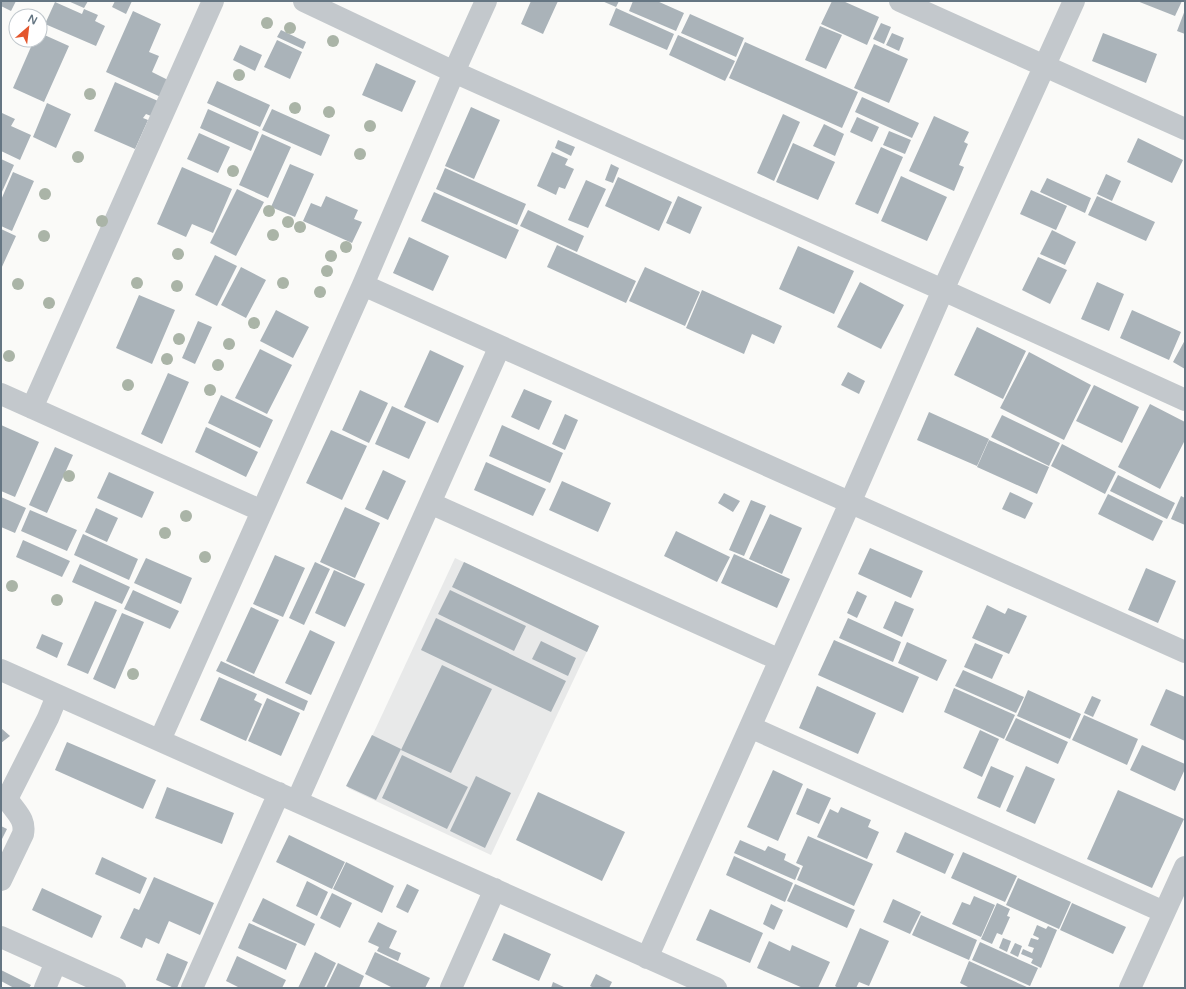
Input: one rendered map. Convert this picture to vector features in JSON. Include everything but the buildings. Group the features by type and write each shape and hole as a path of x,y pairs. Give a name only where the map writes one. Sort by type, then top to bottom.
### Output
{"street":[{"path":"32,408 213,1"},
{"path":"304,1 454,72 943,290 1185,400"},
{"path":"160,740 363,285 486,1"},
{"path":"900,1 1185,129"},
{"path":"647,958 850,503 943,290 1074,1"},
{"path":"363,285 1185,652"},
{"path":"192,988 288,797 430,503 500,346"},
{"path":"1,394 262,511"},
{"path":"430,503 780,660"},
{"path":"1,670 716,988"},
{"path":"1,880 23,834 24,828 23,821 8,800 10,793 58,696"},
{"path":"750,727 1164,912"},
{"path":"1130,988 1185,867"},
{"path":"451,988 495,889"},
{"path":"1,937 115,988"},
{"path":"45,988 56,962"}],"shaded area":[{"path":"455,558 599,626 491,855 348,788"}]}
